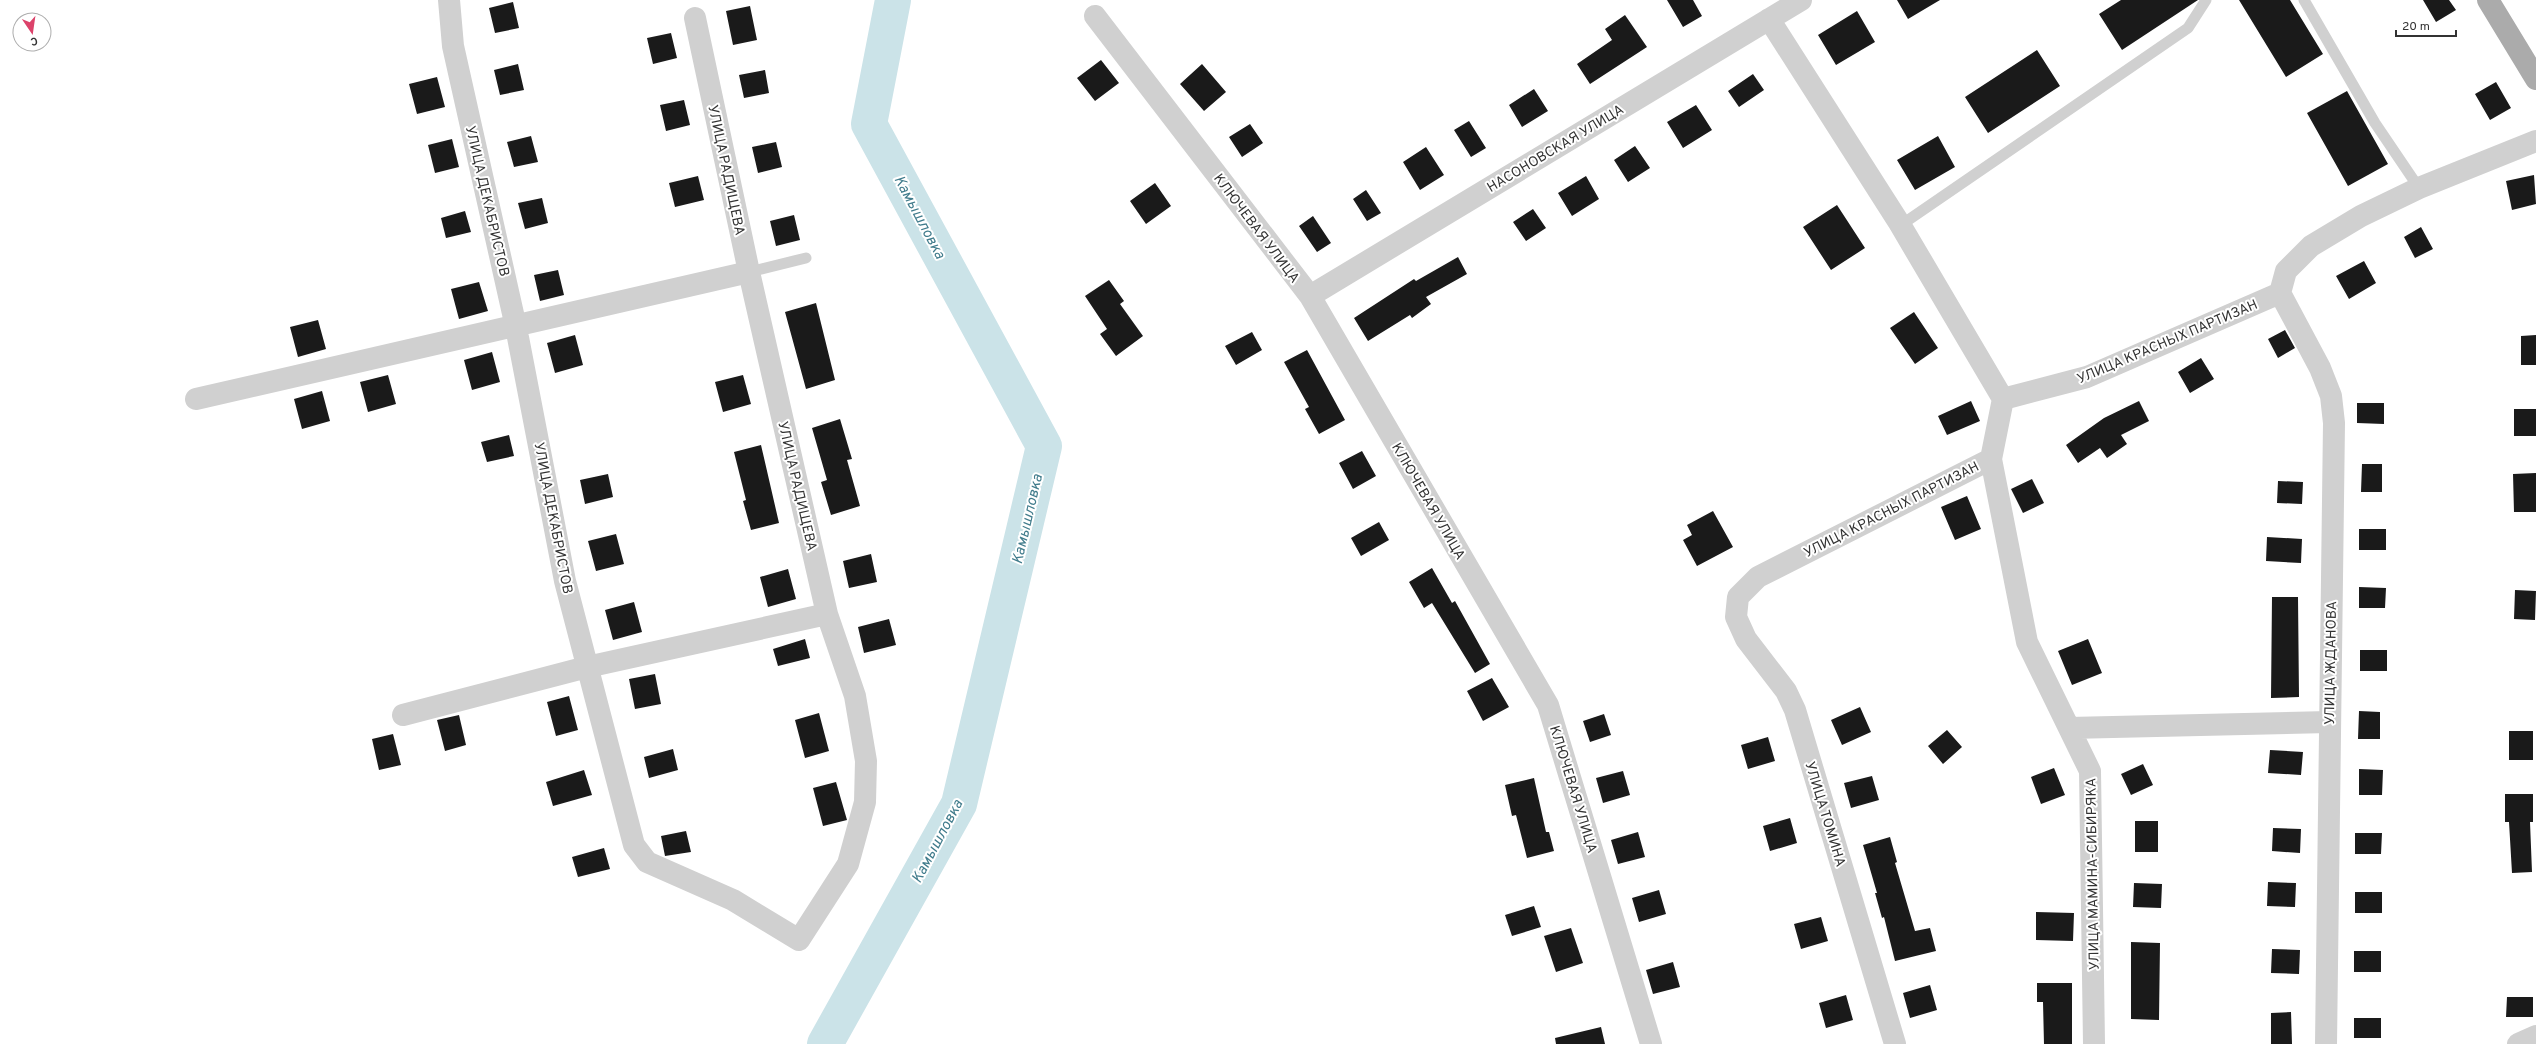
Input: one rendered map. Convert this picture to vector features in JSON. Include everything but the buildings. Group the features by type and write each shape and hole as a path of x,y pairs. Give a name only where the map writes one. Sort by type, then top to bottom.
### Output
{"main road":[{"path":"2488,0 2536,79"}],"street":[{"name":"УЛИЦА ДЕКАБРИСТОВ","path":"449,0 453,46 516,327 565,581 634,845 647,862 733,900 799,940"},
{"name":"НАСОНОВСКАЯ УЛИЦА","path":"1310,296 1801,0"},
{"name":"КЛЮЧЕВАЯ УЛИЦА","path":"1095,16 1310,296 1548,706 1651,1044"},
{"name":"УЛИЦА РАДИЩЕВА","path":"695,18 749,272 827,614 855,696 866,761 865,802 848,864 799,940"},
{"path":"1769,20 1901,225 2003,399"},
{"path":"2280,294 2286,271 2311,246 2361,216 2419,188 2536,142"},
{"path":"196,399 516,327 749,272"},
{"name":"УЛИЦА КРАСНЫХ ПАРТИЗАН","path":"1738,597 1758,577 1991,459 2003,399 2087,378 2280,294"},
{"name":"УЛИЦА ЖДАНОВА","path":"2280,294 2320,368 2331,396 2334,423 2326,1044"},
{"name":"УЛИЦА МАМИНА-СИБИРЯКА","path":"1991,459 2027,642 2090,770 2094,1044"},
{"name":"УЛИЦА ТОМИНА","path":"1738,597 1736,617 1746,638 1786,691 1795,710 1895,1044"},
{"path":"403,715 588,667 827,614"},
{"path":"2069,728 2329,722"},
{"path":"2518,1044 2536,1036"}],"lane":[{"path":"1901,225 2188,28 2206,0"},
{"path":"2304,0 2375,123 2419,188"},
{"path":"749,272 806,258"}],"waterway":[{"name":"Камышловка","path":"825,1044 959,804 1044,446 869,124 893,0"}]}
